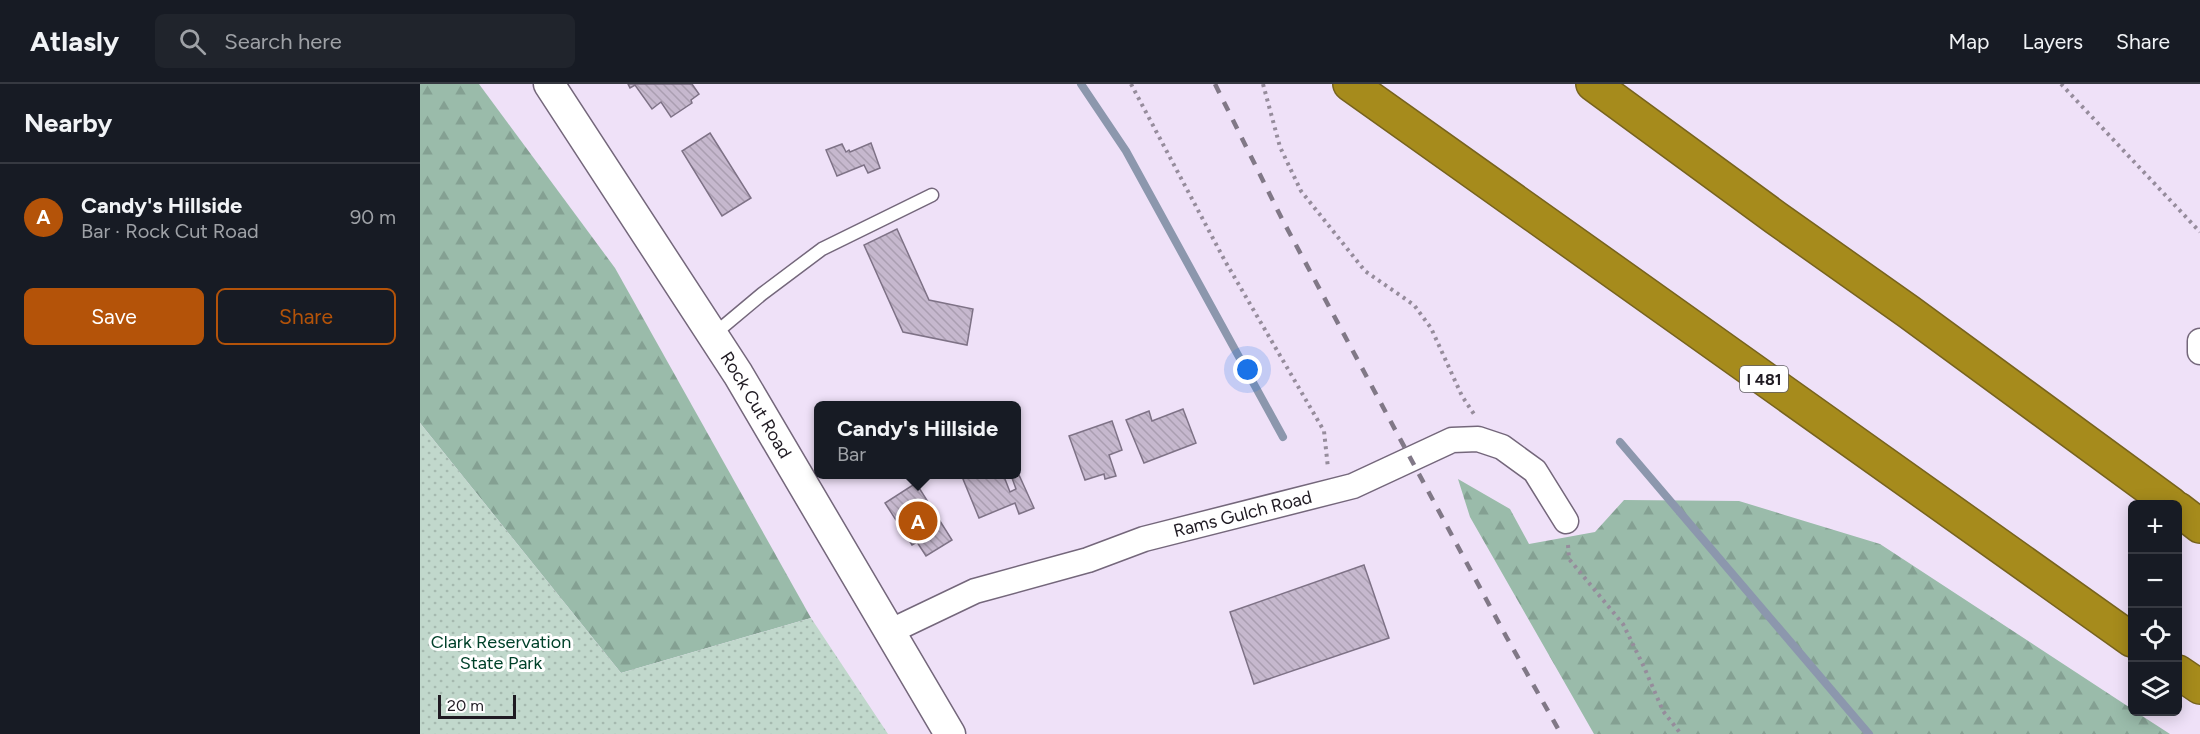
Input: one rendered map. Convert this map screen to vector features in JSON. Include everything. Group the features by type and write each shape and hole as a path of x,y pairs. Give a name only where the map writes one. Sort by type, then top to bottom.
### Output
{"highway":[{"name":"I 481","path":"1350,84 2128,636"},
{"path":"1593,84 2166,500"},
{"path":"2182,512 2200,526"},
{"path":"2182,675 2200,687"}],"street":[{"name":"Rock Cut Road","path":"549,84 738,374 950,734"},
{"path":"2200,341 2200,352"},
{"name":"Rams Gulch Road","path":"889,632 975,591 1088,560 1144,539 1353,486 1452,440 1478,439 1502,447 1535,471 1566,521"}],"lane":[{"path":"713,335 762,294 822,249 932,195"}],"path":[{"path":"1131,84 1225,261 1324,431 1331,492"},
{"path":"1263,84 1280,147 1301,191 1365,271 1414,305 1431,328 1462,396 1480,423 1502,447"},
{"path":"2061,84 2200,232"},
{"path":"1566,521 1569,559 1623,624 1663,711 1681,734"}],"green space":[{"path":"420,84 479,84 615,268 811,618 621,673 420,423"},
{"name":"Clark Reservation State Park","path":"420,423 621,673 811,618 888,734 420,734"},
{"path":"1458,479 1510,509 1529,544 1595,532 1624,500 1739,501 1880,544 2128,706 2128,716 2142,716 2170,734 1594,734 1470,517"}],"building":[{"path":"628,84 692,84 699,94 691,100 692,103 671,117 661,102 652,109 635,85 630,88"},
{"path":"710,133 751,198 722,216 682,151"},
{"path":"871,143 880,168 868,173 864,165 837,176 826,150 842,144 846,152 849,150 850,152"},
{"path":"897,229 929,300 973,309 967,345 903,332 864,245"},
{"path":"1183,409 1196,443 1144,463 1126,420 1149,411 1152,421"},
{"path":"1112,421 1122,450 1109,455 1116,476 1105,479 1104,474 1085,480 1069,436"},
{"path":"963,479 1005,479 1010,492 1016,489 1012,479 1021,479 1034,508 1019,514 1015,503 979,518"},
{"path":"916,483 952,540 926,556 917,542 912,545 885,503"},
{"path":"1364,565 1389,638 1254,684 1230,612"}],"waterway":[{"path":"1081,84 1126,151 1283,437"},
{"path":"1620,442 1869,734"}],"railway":[{"path":"1215,84 1282,219 1561,734"}],"place":[{"name":"Candy's Hillside","path":"918,521"}]}
